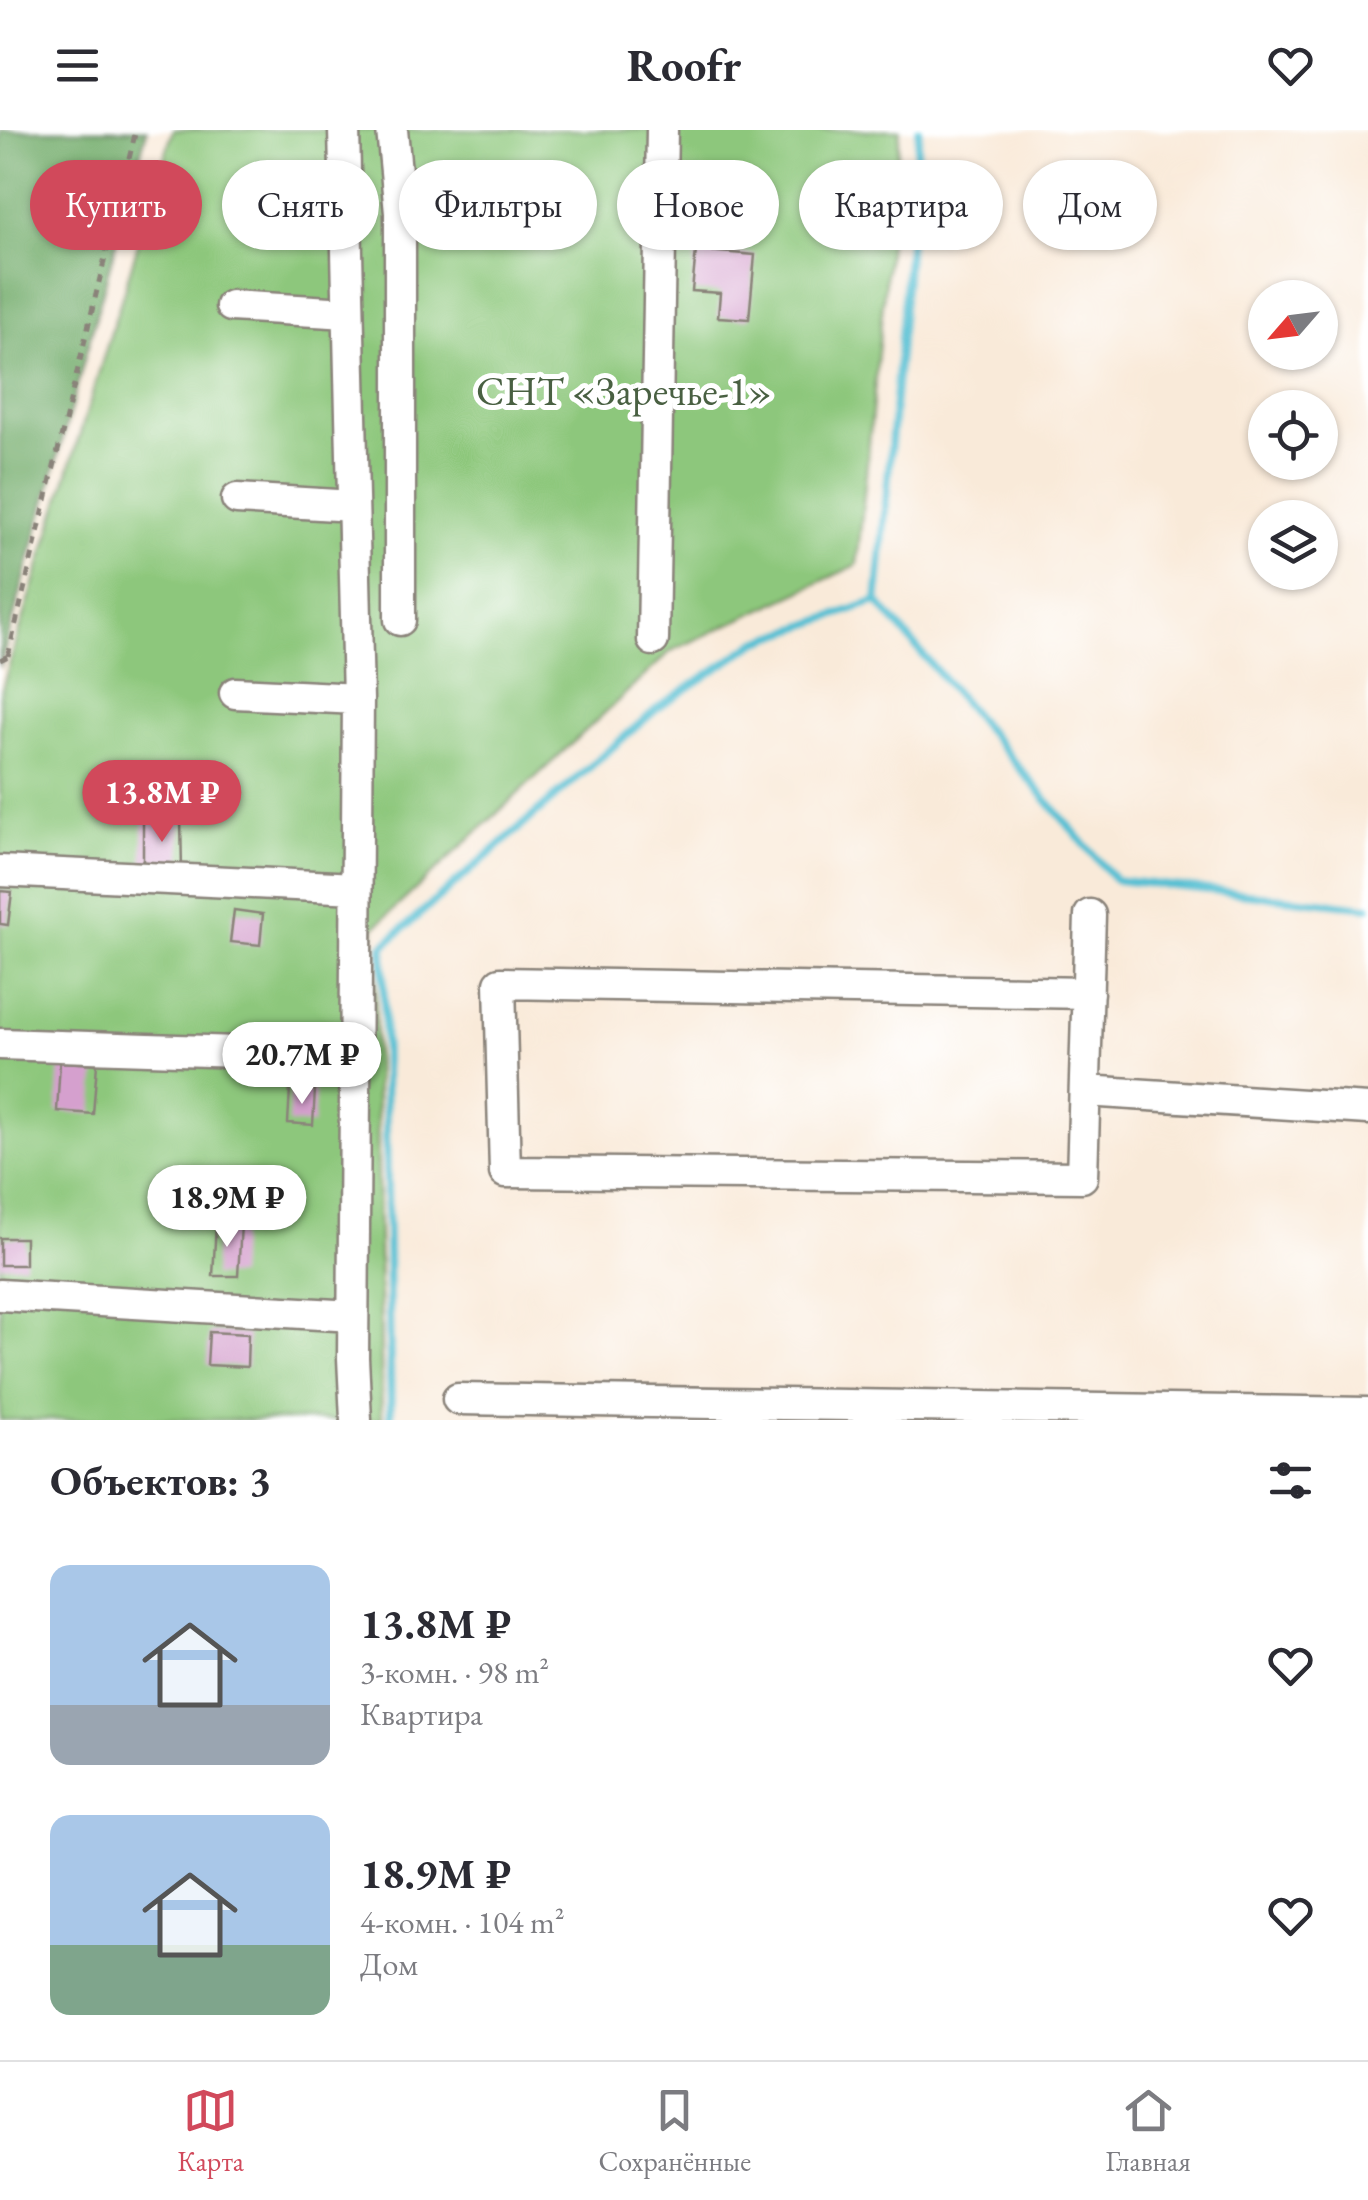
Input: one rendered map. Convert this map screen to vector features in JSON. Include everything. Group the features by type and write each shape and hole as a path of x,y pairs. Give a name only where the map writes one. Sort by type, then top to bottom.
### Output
{"lane":[{"path":"344,130 358,698 353,1316 356,1420"},
{"path":"392,130 400,213 400,620"},
{"path":"653,640 662,130"},
{"path":"231,306 348,313"},
{"path":"237,500 353,506"},
{"path":"235,693 358,698"},
{"path":"0,871 356,888"},
{"path":"1088,993 500,983 505,1172 1082,1177 1084,1091 1088,993 1090,915"},
{"path":"0,1044 355,1056"},
{"path":"1084,1091 1368,1109"},
{"path":"0,1295 353,1316"},
{"path":"458,1399 629,1414 1368,1414"}],"path":[{"path":"0,660 10,655 136,130"}],"green space":[{"path":"0,130 147,130 139,160 30,160 30,250 114,250 0,668"},
{"name":"СНТ «Заречье-1»","path":"173,130 900,130 897,160 799,160 799,250 888,250 857,565 671,651 374,928 382,1420 0,1420 0,695 136,250 202,250 202,160 164,160"}],"building":[{"path":"696,250 755,255 749,319 718,317 720,293 692,291"},
{"path":"143,817 181,817 182,872 143,872"},
{"path":"0,891 12,892 8,925 0,924"},
{"path":"234,910 263,914 260,945 230,942"},
{"path":"60,1062 97,1064 93,1114 57,1111"},
{"path":"290,1088 315,1090 313,1125 288,1123"},
{"path":"216,1223 241,1224 238,1276 213,1276"},
{"path":"0,1238 25,1238 25,1265 0,1265"},
{"path":"209,1332 248,1334 247,1367 207,1365"}],"waterway":[{"path":"919,130 877,601 1115,880 1368,907"},
{"path":"391,1420 383,946 659,707 757,642 877,601"}]}
